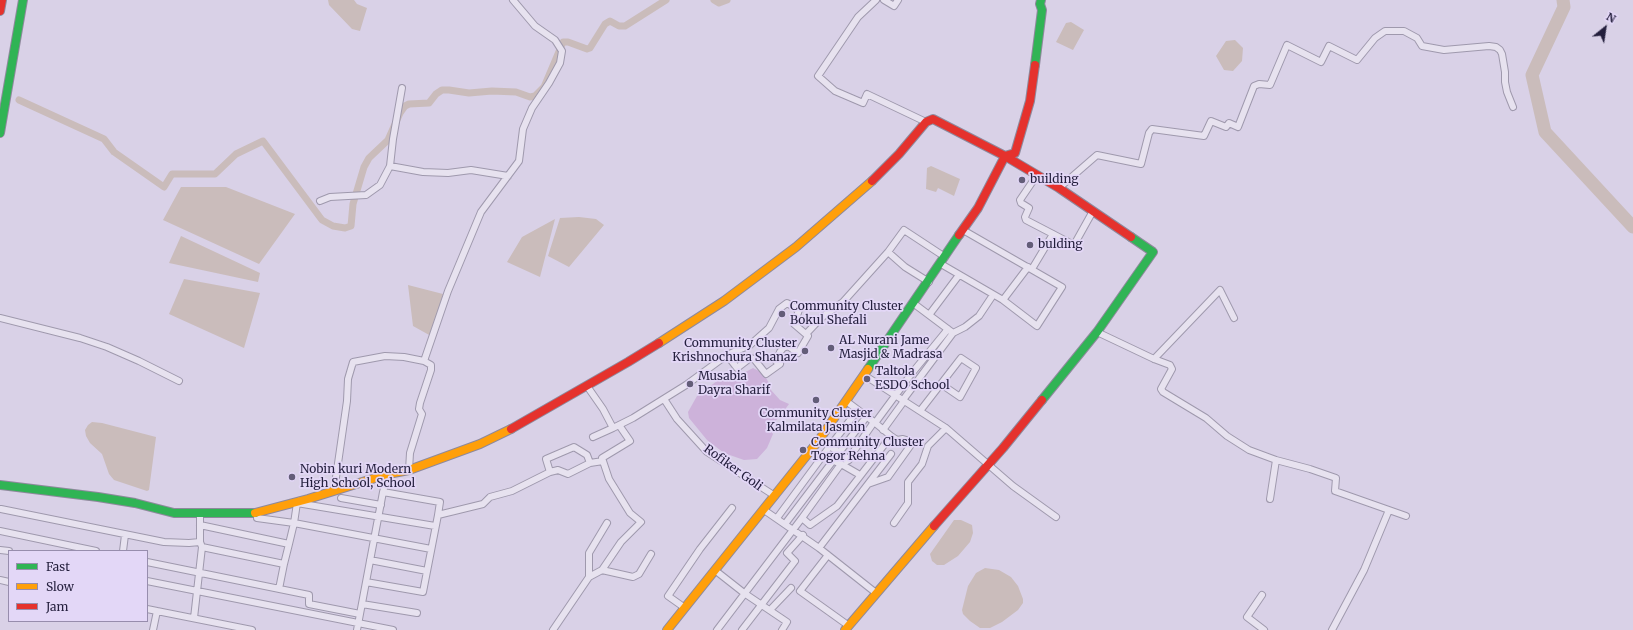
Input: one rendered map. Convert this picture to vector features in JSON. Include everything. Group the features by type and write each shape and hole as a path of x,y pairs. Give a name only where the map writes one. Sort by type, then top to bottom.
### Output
{"main road":[{"path":"0,12 2,0"},
{"path":"0,133 23,0"},
{"path":"667,630 716,571 819,440 929,282 978,208 1005,156 1015,153 1030,101 1042,10 1040,4 1041,0"},
{"path":"0,485 135,503 174,514 258,512 298,502 388,474 408,470 480,444 526,421 587,386 724,301 796,247 867,186 899,154 926,122 933,120 1005,156 1059,188 1153,252 1096,332 989,465 953,504 847,628"}],"street":[{"path":"424,361 448,291 480,212 518,161 523,129 532,108 549,84 560,63 562,51 555,40 535,26 513,0"},
{"path":"876,0 858,17 842,43 818,76 834,91 864,104 867,94 926,122"},
{"path":"884,0 894,6 898,0"},
{"path":"1059,188 1097,155 1141,164 1149,133 1152,129 1204,136 1211,121 1226,127 1229,123 1237,126 1240,124 1254,86 1256,84 1270,85 1287,45 1321,62 1329,46 1357,60 1375,38 1385,31 1404,31 1417,38 1422,46 1444,50 1489,46 1496,47 1502,54 1506,72 1505,82 1507,92 1513,107"},
{"path":"320,202 330,197 366,195 380,185 390,166 402,88"},
{"path":"390,166 423,172 448,173 471,170 508,176"},
{"path":"1036,175 1020,200 1021,203 1029,208 1024,219 1069,243 1075,244 1093,211"},
{"path":"806,334 821,318 843,302 888,252 904,230 943,260 959,275 1003,300 1037,326 1062,287 963,230"},
{"path":"1003,300 1030,268 1053,234"},
{"path":"888,252 905,267 929,282"},
{"path":"929,315 959,275"},
{"path":"1154,360 1220,290 1234,318"},
{"path":"883,430 953,333 965,327 979,316 993,294"},
{"path":"593,437 616,427 664,399 727,355 750,345 769,328 779,309 787,303 799,310 794,324 808,336 798,353 788,346 783,348 776,361 780,364 766,374 754,359 750,358 737,368 727,355"},
{"path":"913,303 953,333"},
{"path":"0,318 50,330 100,345 139,361 179,382"},
{"path":"717,630 841,464 849,460 895,395 948,329"},
{"path":"1096,332 1154,360 1170,365 1172,369 1161,389 1163,392 1206,418 1227,436 1249,450 1276,460 1336,478 1335,491 1406,516"},
{"path":"334,491 347,401 348,379 353,362 385,356 404,357 424,361 432,366 420,403 419,409 422,414 410,453 408,470"},
{"path":"920,411 961,358 976,368 960,397 941,384"},
{"path":"864,375 946,428 1013,486 1056,517"},
{"path":"552,630 590,577 602,570 621,542 640,522 630,513 609,478 602,458 630,441 616,427 587,386"},
{"name":"Rofiker Goli","path":"664,399 677,419 707,452 775,496"},
{"path":"846,401 867,416 890,436 897,440 903,439 913,442 888,477 868,484"},
{"path":"778,518 858,410"},
{"path":"786,524 867,416"},
{"path":"894,523 908,503 908,482 922,464 928,446 946,428"},
{"path":"802,518 810,525 837,506 890,436"},
{"path":"830,446 849,460"},
{"path":"550,472 546,459 574,447 587,455 590,463"},
{"path":"819,548 891,454"},
{"path":"1270,499 1276,460"},
{"path":"438,516 483,504 490,498 512,491 550,472 558,470 568,474 590,463 603,461"},
{"path":"834,461 860,475"},
{"path":"358,627 383,492 388,474"},
{"path":"366,582 423,592 438,516 440,502 383,492"},
{"path":"341,498 381,505"},
{"path":"280,589 298,502 435,526"},
{"path":"685,608 668,596 700,549 732,508"},
{"path":"1,509 164,542 201,544 284,564"},
{"path":"764,510 793,528 876,593"},
{"path":"1332,630 1364,570 1389,510"},
{"path":"258,512 257,518 294,523 431,549"},
{"path":"194,618 200,573 200,513"},
{"path":"590,577 589,553 607,524"},
{"path":"200,525 289,544"},
{"path":"0,531 91,550"},
{"path":"123,550 125,535"},
{"path":"742,630 795,561 787,553 803,536"},
{"path":"602,570 634,577 639,574 651,554"},
{"path":"828,555 800,591 847,628"},
{"path":"370,560 427,571"},
{"path":"148,562 310,595 309,604 360,614"},
{"path":"716,571 762,605 790,620 782,630"},
{"path":"148,581 358,627 393,630"},
{"path":"770,610 791,588"},
{"path":"1262,595 1247,617 1264,630"},
{"path":"362,604 417,613"},
{"path":"148,609 240,629 252,630"},
{"path":"153,630 157,611"}],"shaded area":[{"path":"328,0 354,0 357,4 367,8 360,31 352,29 329,5"},
{"path":"1071,22 1084,30 1073,50 1056,42 1066,23"},
{"path":"1235,40 1243,48 1242,61 1233,71 1224,70 1216,56 1226,41"},
{"path":"931,166 960,179 954,196 938,188 936,192 926,189 927,168"},
{"path":"181,187 226,187 295,214 259,264 163,220"},
{"path":"579,217 596,219 604,225 569,267 548,256 560,218"},
{"path":"555,219 540,277 507,262 522,237"},
{"path":"181,236 260,273 258,282 169,263"},
{"path":"184,279 260,293 244,348 169,314"},
{"path":"408,285 443,294 431,336 413,326"},
{"path":"753,368 763,373 769,383 768,386 780,400 789,404 769,428 773,434 767,448 757,459 744,460 724,453 707,440 689,418 688,412 697,396 721,378 725,376 736,377"},
{"path":"92,422 102,423 156,437 149,490 147,491 114,480 109,474 102,454 90,443 86,436 85,430"},
{"path":"954,520 961,520 972,525 973,533 970,542 958,556 944,565 937,565 932,561 930,554"},
{"path":"985,568 999,570 1011,577 1018,586 1023,603 1018,610 1002,622 990,628 980,628 963,614 962,610 968,586 976,573"}],"waterway":[{"path":"19,100 104,139 114,152 164,187 172,174 215,174 236,154 263,141 322,220 333,226 345,228 351,226 353,204 364,167 369,158 388,140 400,113 405,106 409,104 429,103 436,94 442,90 469,93 492,91 516,92 530,97 535,96 544,87 563,42 568,42 587,49 590,48 605,24 610,21 619,26 625,26 666,0"},
{"path":"714,0 719,3 727,0"},
{"path":"1563,0 1564,7 1532,75 1545,132 1633,227"}],"traffic: fast":[{"path":"0,133 23,0"},
{"path":"1035,65 1042,10 1040,4 1041,0"},
{"path":"868,369 959,235"},
{"path":"1042,400 1097,332 1153,252 1131,237"},
{"path":"0,485 98,497 135,503 174,513 255,513"}],"traffic: slow":[{"path":"659,343 724,301 796,247 872,181"},
{"path":"667,630 819,440 868,369"},
{"path":"255,513 308,499 388,474 409,470 480,444 511,429"},
{"path":"845,630 934,526"}],"traffic: jam":[{"path":"0,11 2,0"},
{"path":"872,181 899,154 926,122 933,119 1005,156 1015,153 1030,101 1035,65"},
{"path":"959,235 978,208 1005,156 1059,188 1131,237"},
{"path":"511,429 659,343"},
{"path":"934,526 1003,448 1042,400"}],"place":[{"name":"building","path":"1022,180"},
{"name":"bulding","path":"1030,245"},
{"name":"Community Cluster Bokul Shefali","path":"782,314"},
{"name":"AL Nurani Jame Masjid & Madrasa","path":"831,348"},
{"name":"Community Cluster Krishnochura Shanaz","path":"805,351"},
{"name":"Taltola ESDO School","path":"867,379"},
{"name":"Musabia Dayra Sharif","path":"690,384"},
{"name":"Community Cluster Kalmilata Jasmin","path":"816,400"},
{"name":"Community Cluster Togor Rehna","path":"803,450"},
{"name":"Nobin kuri Modern High School, School","path":"292,477"}]}
